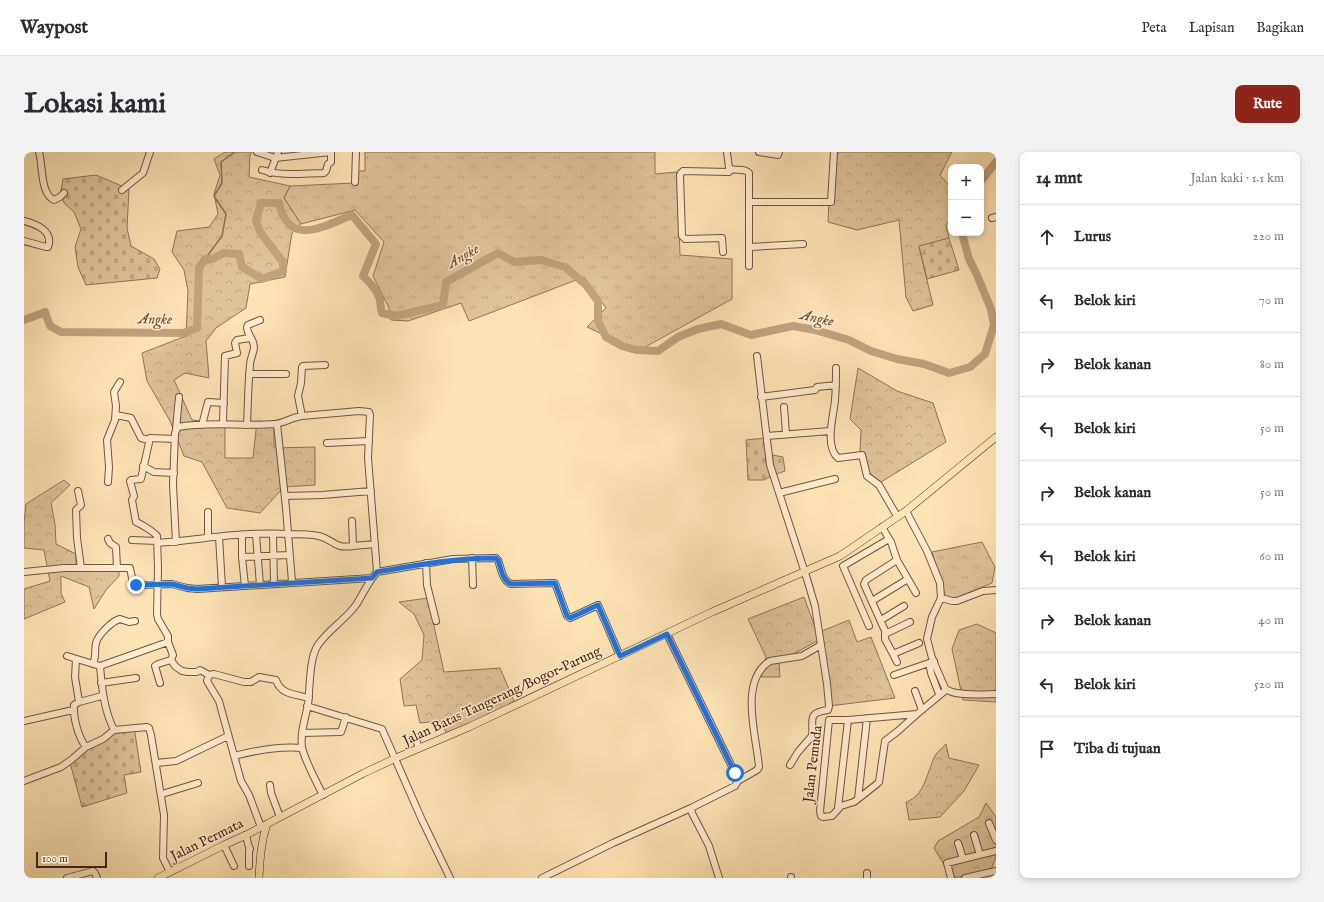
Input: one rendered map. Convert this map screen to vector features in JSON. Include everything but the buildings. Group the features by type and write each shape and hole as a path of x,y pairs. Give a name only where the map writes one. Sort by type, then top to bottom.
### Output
{"main road":[{"name":"Jalan Batas Tangerang/Bogor–Parung","path":"264,826 396,758 469,727 712,612 840,556 906,510 996,437"},
{"name":"Jalan Permata","path":"158,878 264,826"},
{"path":"259,878 260,849 264,826"}],"street":[{"path":"39,152 43,184 51,198 54,200 57,199 64,193"},
{"path":"122,190 144,173 150,152"},
{"path":"257,152 277,155 331,152 331,162 328,164 324,173 297,175 270,173 262,170"},
{"path":"355,182 356,152"},
{"path":"727,152 728,166 731,170"},
{"path":"759,152 776,155 778,155 779,152"},
{"path":"750,202 831,202 834,152"},
{"path":"270,173 277,155"},
{"path":"723,252 722,238 686,238 682,236 681,172 729,172 731,170 744,170 750,173 750,266"},
{"path":"24,221 35,223 45,230 50,242 46,248 24,241"},
{"path":"749,247 803,244"},
{"path":"247,425 249,374 254,348 253,341 247,331 247,327 248,325 260,320"},
{"path":"223,423 224,356 237,352 235,343 237,340 250,338"},
{"path":"757,356 770,465 805,572 816,612 827,684 828,710 818,712 814,716 811,721 812,736 798,752 790,765"},
{"path":"302,416 298,396 302,367 325,365"},
{"path":"836,368 835,403 830,431 836,456 838,458 862,455 867,476 879,485 897,516"},
{"path":"249,374 286,374"},
{"path":"108,482 109,467 107,440 116,415 114,395 120,382"},
{"path":"761,398 805,392 815,390 817,387 836,385"},
{"path":"176,542 173,498 175,439 179,397"},
{"path":"202,425 208,402 224,403"},
{"path":"784,407 786,434"},
{"path":"176,429 180,427 223,423 247,425 277,424 294,417 359,411 369,412 368,458 377,572"},
{"path":"116,415 131,418 141,438 149,440 150,438 175,439"},
{"path":"277,424 292,582"},
{"path":"767,436 830,431"},
{"path":"149,440 140,478 131,480 130,482 134,496 132,500 136,522 142,524 145,528 156,534 158,584 157,614 158,619 168,636 168,642 173,655 171,660"},
{"path":"327,443 369,442"},
{"path":"143,466 154,472 174,473"},
{"path":"779,493 835,479"},
{"path":"78,491 81,505 76,510 76,527 81,568"},
{"path":"284,496 371,491"},
{"path":"906,510 927,551 940,583 941,598 932,617 928,637 931,673 939,694"},
{"path":"208,512 208,537"},
{"path":"352,522 354,546"},
{"path":"882,527 889,539 897,560 916,593"},
{"path":"273,534 274,584"},
{"path":"132,540 176,542 208,537 288,534 321,537 338,546 375,544"},
{"path":"242,535 242,557 245,586"},
{"path":"256,535 260,585"},
{"path":"219,537 222,587"},
{"path":"108,539 110,543 116,547 117,568"},
{"path":"843,566 889,539"},
{"path":"242,557 289,555"},
{"path":"840,556 869,626"},
{"path":"472,558 473,585"},
{"path":"323,795 302,748 302,733 308,706 312,661 315,649 326,635 345,618 356,605 377,572 426,563 472,558 497,559 505,579 511,584 555,583 566,614 570,618 598,605 620,656"},
{"path":"897,560 864,582 886,633 885,640 897,662"},
{"path":"426,563 427,585 436,621"},
{"path":"24,572 81,568 130,568 133,583 136,585 172,584 197,589 372,578"},
{"path":"872,602 908,579"},
{"path":"941,598 958,601 983,591 996,590"},
{"path":"881,620 904,606"},
{"path":"93,664 96,642 110,625 120,619 129,622 135,620"},
{"path":"886,633 910,622"},
{"path":"667,634 733,767 738,781"},
{"path":"67,656 100,666 168,642"},
{"path":"893,654 918,643"},
{"path":"542,878 731,788 737,784 738,781 757,770 759,767 751,705 753,688 759,672 770,661 802,656 821,645"},
{"path":"76,659 75,677 79,702"},
{"path":"171,660 175,666 182,671 193,673 200,670 209,675 214,674 244,682 250,682 259,677 273,678 284,692 309,698"},
{"path":"160,683 156,665 171,660"},
{"path":"894,675 931,662"},
{"path":"931,662 946,690"},
{"path":"100,666 102,696 109,721 114,730"},
{"path":"209,675 207,681 208,685 219,701 240,781 249,795 264,826"},
{"path":"101,684 136,678"},
{"path":"920,712 939,694 946,690 960,694 996,694"},
{"path":"915,691 920,712"},
{"path":"86,747 80,736 73,710 74,705 79,702 102,696"},
{"path":"308,706 382,729 450,878"},
{"path":"24,721 73,710"},
{"name":"Jalan Pemuda","path":"920,712 885,741 879,782 854,802 838,808 832,816 823,817 820,814 829,721 920,712"},
{"path":"302,733 341,732 346,717"},
{"path":"858,799 867,718"},
{"path":"838,808 848,720"},
{"path":"24,781 61,767 86,747 103,739 114,730 149,728 162,794 165,826 162,858 170,872"},
{"path":"156,763 179,760 228,736"},
{"path":"415,737 419,748"},
{"path":"234,756 258,749 273,747 302,748"},
{"path":"162,794 198,783"},
{"path":"270,785 271,793 280,817"},
{"path":"691,808 710,846 719,878"},
{"path":"989,823 996,840"},
{"path":"246,835 250,849 249,866"},
{"path":"974,835 980,855"},
{"path":"958,844 963,859"},
{"path":"224,845 234,866"},
{"path":"250,849 260,849"},
{"path":"951,878 947,863 996,851"},
{"path":"67,878 92,871 95,873 97,878"},
{"path":"965,878 996,871"}],"green space":[{"path":"225,152 252,152 250,155 249,177 290,186 284,198 301,224 292,233 285,277 250,284 246,308 216,328 206,341 209,378 185,373 174,380 192,420 225,424 225,458 253,458 257,421 274,423 274,448 315,447 315,485 284,487 260,513 227,508 202,462 184,456 170,421 147,381 142,353 186,336 188,291 184,270 172,252 177,231 209,227 218,214 214,194 220,175 214,159"},
{"path":"365,152 655,152 655,174 677,172 680,255 732,259 732,299 638,351 587,327 606,308 584,277 469,321 461,303 408,321 391,320 389,308 373,276 384,242 355,210 301,224 284,198 290,186 355,183 354,171 365,171"},
{"path":"831,152 952,152 940,175 948,184 948,222 946,225 949,238 919,247 933,305 913,311 906,297 899,220 857,230 828,222"},
{"path":"96,175 129,189 127,228 131,246 154,259 160,269 157,278 86,285 78,267 75,247 81,229 74,212 64,203 61,191 63,179"},
{"path":"949,238 959,270 927,279 919,246"},
{"path":"858,368 897,391 933,403 946,442 881,482 864,469 860,451 861,430 850,419"},
{"path":"765,438 767,454 783,457 785,471 764,480 748,480 746,440"},
{"path":"64,480 70,485 51,503 55,524 56,544 76,554 76,565 119,566 119,576 106,590 94,609 89,587 61,576 61,593 65,602 24,619 24,589 50,581 44,550 24,548 26,504"},
{"path":"982,542 995,567 992,583 947,602 932,552"},
{"path":"804,597 817,633 849,620 857,642 871,637 895,698 829,706 819,640 779,662 780,677 761,677 766,657 748,619"},
{"path":"428,598 444,672 500,668 517,708 448,737 441,721 420,723 416,705 404,706 400,679 422,660 424,635 414,614 399,602"},
{"path":"977,624 996,633 996,702 963,700 952,649 959,630"},
{"path":"134,727 141,772 124,775 127,793 82,807 69,759 108,735"},
{"path":"946,744 949,758 979,765 964,791 940,817 909,820 906,802 912,799 921,789 936,754"},
{"path":"986,803 996,817 996,857 990,872 952,878 934,848 938,841 979,817"}],"waterway":[{"path":"205,259 222,236 226,214 214,196 222,183 221,162 235,152"},
{"name":"Angke","path":"984,177 996,162"},
{"name":"Angke","path":"24,320 45,312 50,326 61,332 183,333 197,328 199,268 205,259 212,259 224,253 239,254 242,267 262,279 283,271 283,262 260,232 256,221 261,203 279,203 284,217 291,225 299,229 309,230 319,228 352,215 376,244 363,276 378,294 382,313 396,316 443,305 446,282 498,253 514,262 541,260 565,267 586,285 598,301 598,321 606,337 622,346 636,350 658,351 678,337 698,329 721,324 751,335 793,326 815,330 849,340 871,351 897,359 924,364 949,373 970,367 985,354 994,325 991,309 969,259 963,236"}],"route":[{"path":"136,585 172,584 197,589 372,578 377,572 426,563 453,559 496,558 505,579 511,584 555,583 567,616 570,618 598,605 620,656 667,634 735,773"}]}
